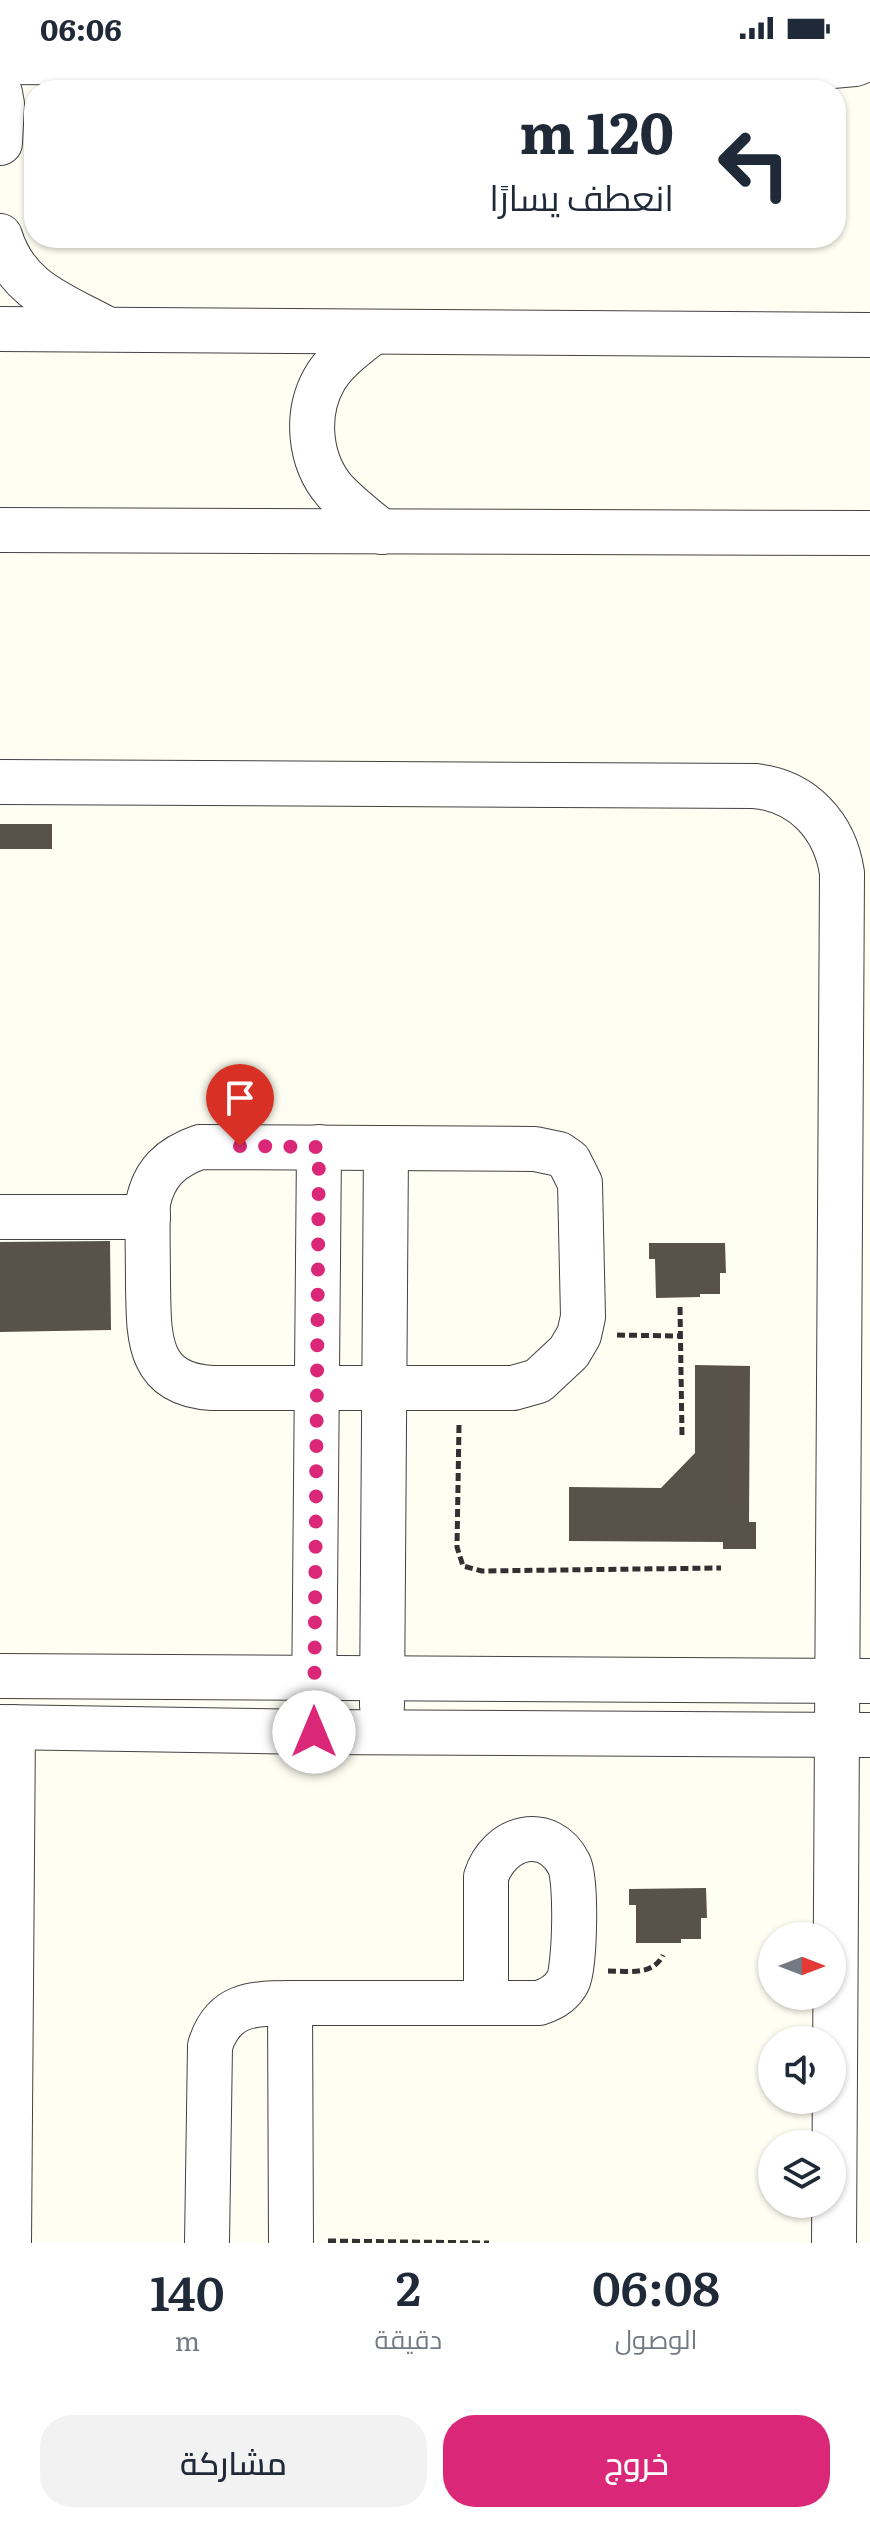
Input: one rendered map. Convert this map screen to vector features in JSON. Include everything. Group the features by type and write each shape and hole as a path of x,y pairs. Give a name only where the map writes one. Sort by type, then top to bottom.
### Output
{"street":[{"path":"0,62 821,67 855,64 870,58"},
{"path":"0,93 0,143"},
{"path":"0,236 13,267 36,291 109,330"},
{"path":"0,329 870,335"},
{"path":"373,332 339,361 324,379 315,401 312,424 317,458 334,489 382,532"},
{"path":"0,530 870,533"},
{"path":"0,782 755,786 781,791 815,813 837,847 842,873 854,1735 834,2243"},
{"path":"213,1146 386,1148 535,1149 559,1154 569,1161 576,1171 582,1195 583,1317 579,1335 569,1352 548,1373 526,1386 199,1387 173,1377 163,1368 150,1344 148,1217 151,1190 157,1177 175,1158 187,1151 213,1146"},
{"path":"314,1732 319,1147"},
{"path":"382,1732 386,1148"},
{"path":"0,1217 148,1217"},
{"path":"0,1676 854,1681"},
{"path":"9,2243 5,2006 6,1727 854,1735"},
{"path":"207,2243 209,2059 214,2034 230,2014 253,2004 539,2003 548,2000 563,1988 571,1971 574,1877 570,1865 554,1846 542,1841 518,1841 496,1855 486,1877 486,2002"},
{"path":"290,2003 291,2242"}],"path":[{"path":"680,1307 682,1436"},
{"path":"579,1335 680,1336"},
{"path":"459,1388 457,1547 463,1566 482,1571 721,1568"},
{"path":"571,1971 645,1971 659,1964 663,1955"},
{"path":"291,2242 489,2243"}],"building":[{"path":"0,824 52,824 52,849 0,849"},
{"path":"110,1241 111,1330 0,1332 0,1242"},
{"path":"649,1243 725,1243 726,1273 720,1273 720,1294 656,1298 655,1259 649,1259"},
{"path":"695,1365 750,1366 749,1522 756,1522 756,1549 723,1549 723,1542 569,1541 569,1487 661,1488 695,1453"},
{"path":"706,1888 707,1918 701,1918 701,1939 681,1939 681,1943 636,1943 636,1905 629,1905 629,1889"}],"route":[{"path":"240,1146 319,1147 314,1732"}]}
